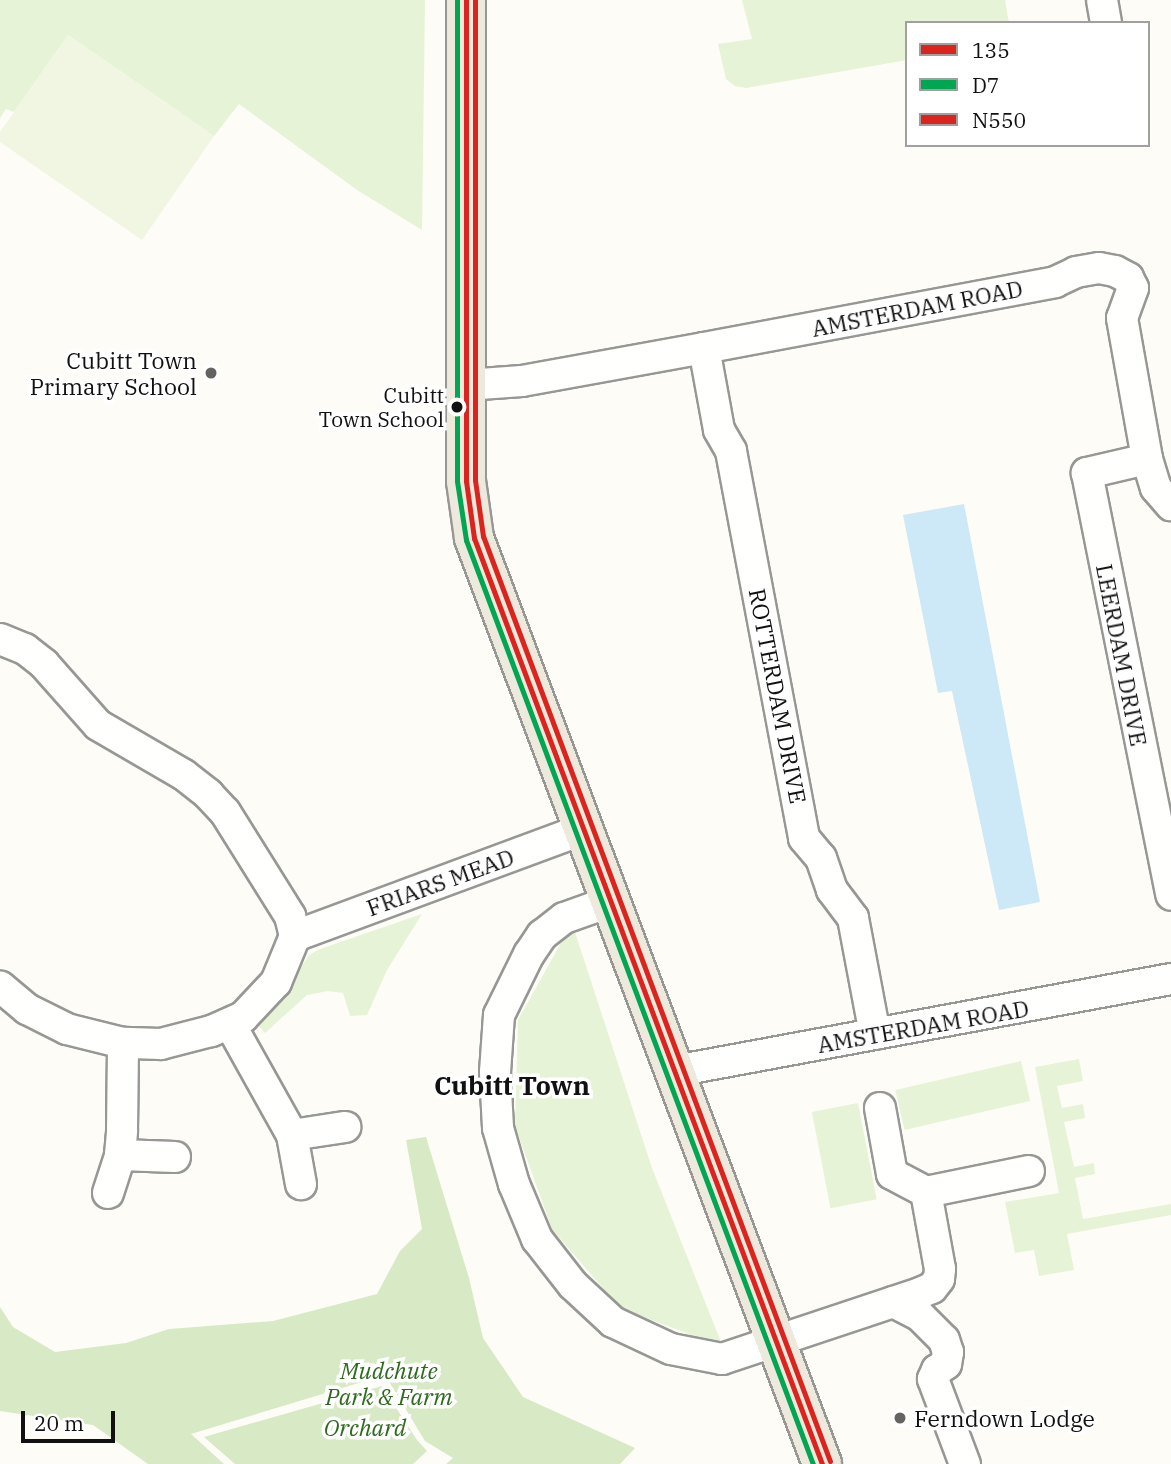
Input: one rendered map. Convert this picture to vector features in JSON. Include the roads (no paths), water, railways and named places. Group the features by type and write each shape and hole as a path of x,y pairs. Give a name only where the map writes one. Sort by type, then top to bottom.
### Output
{"main road":[{"path":"466,0 466,481 474,538 822,1464"}],"street":[{"path":"1102,0 1106,21"},
{"name":"AMSTERDAM ROAD","path":"466,385 522,380 704,348 1055,282 1076,272 1099,268 1115,271 1128,278 1133,288 1122,309 1122,318 1147,459 1156,488 1171,505"},
{"name":"ROTTERDAM DRIVE","path":"704,348 719,430 731,451 804,838 821,858 832,890 853,918 875,1034"},
{"name":"LEERDAM DRIVE","path":"1147,459 1087,473 1171,895"},
{"path":"0,639 25,649 44,664 98,725 184,775 208,794 225,812 290,916 295,936 276,982 263,998 230,1024 161,1044 122,1043 67,1029 27,1009 0,986"},
{"name":"FRIARS MEAD","path":"295,936 584,829"},
{"path":"612,901 564,918 542,935 513,982 499,1015 495,1072 498,1128 514,1184 537,1239 573,1285 612,1322 671,1349 722,1359 777,1343 932,1288 939,1279 940,1269 926,1192"},
{"name":"AMSTERDAM ROAD","path":"675,1072 1171,979"},
{"path":"230,1024 292,1135 301,1184"},
{"path":"108,1193 120,1154 122,1043"},
{"path":"880,1108 892,1174 926,1192 1029,1171"},
{"path":"292,1135 345,1127"},
{"path":"120,1154 174,1157"},
{"path":"893,1302 919,1315 944,1340 948,1352 946,1364 937,1370 933,1379 965,1464"}],"water":[{"path":"964,504 1040,902 999,910 952,691 938,693 903,515"}],"place":[{"name":"Cubitt Town Primary School","path":"211,373"},
{"name":"Cubitt Town School","path":"457,407"},
{"name":"Ferndown Lodge","path":"900,1418"}],"district":[{"name":"Cubitt Town","path":"512,1086"}],"park label":[{"name":"Mudchute Park & Farm","path":"389,1383"},
{"name":"Orchard","path":"365,1427"}]}
